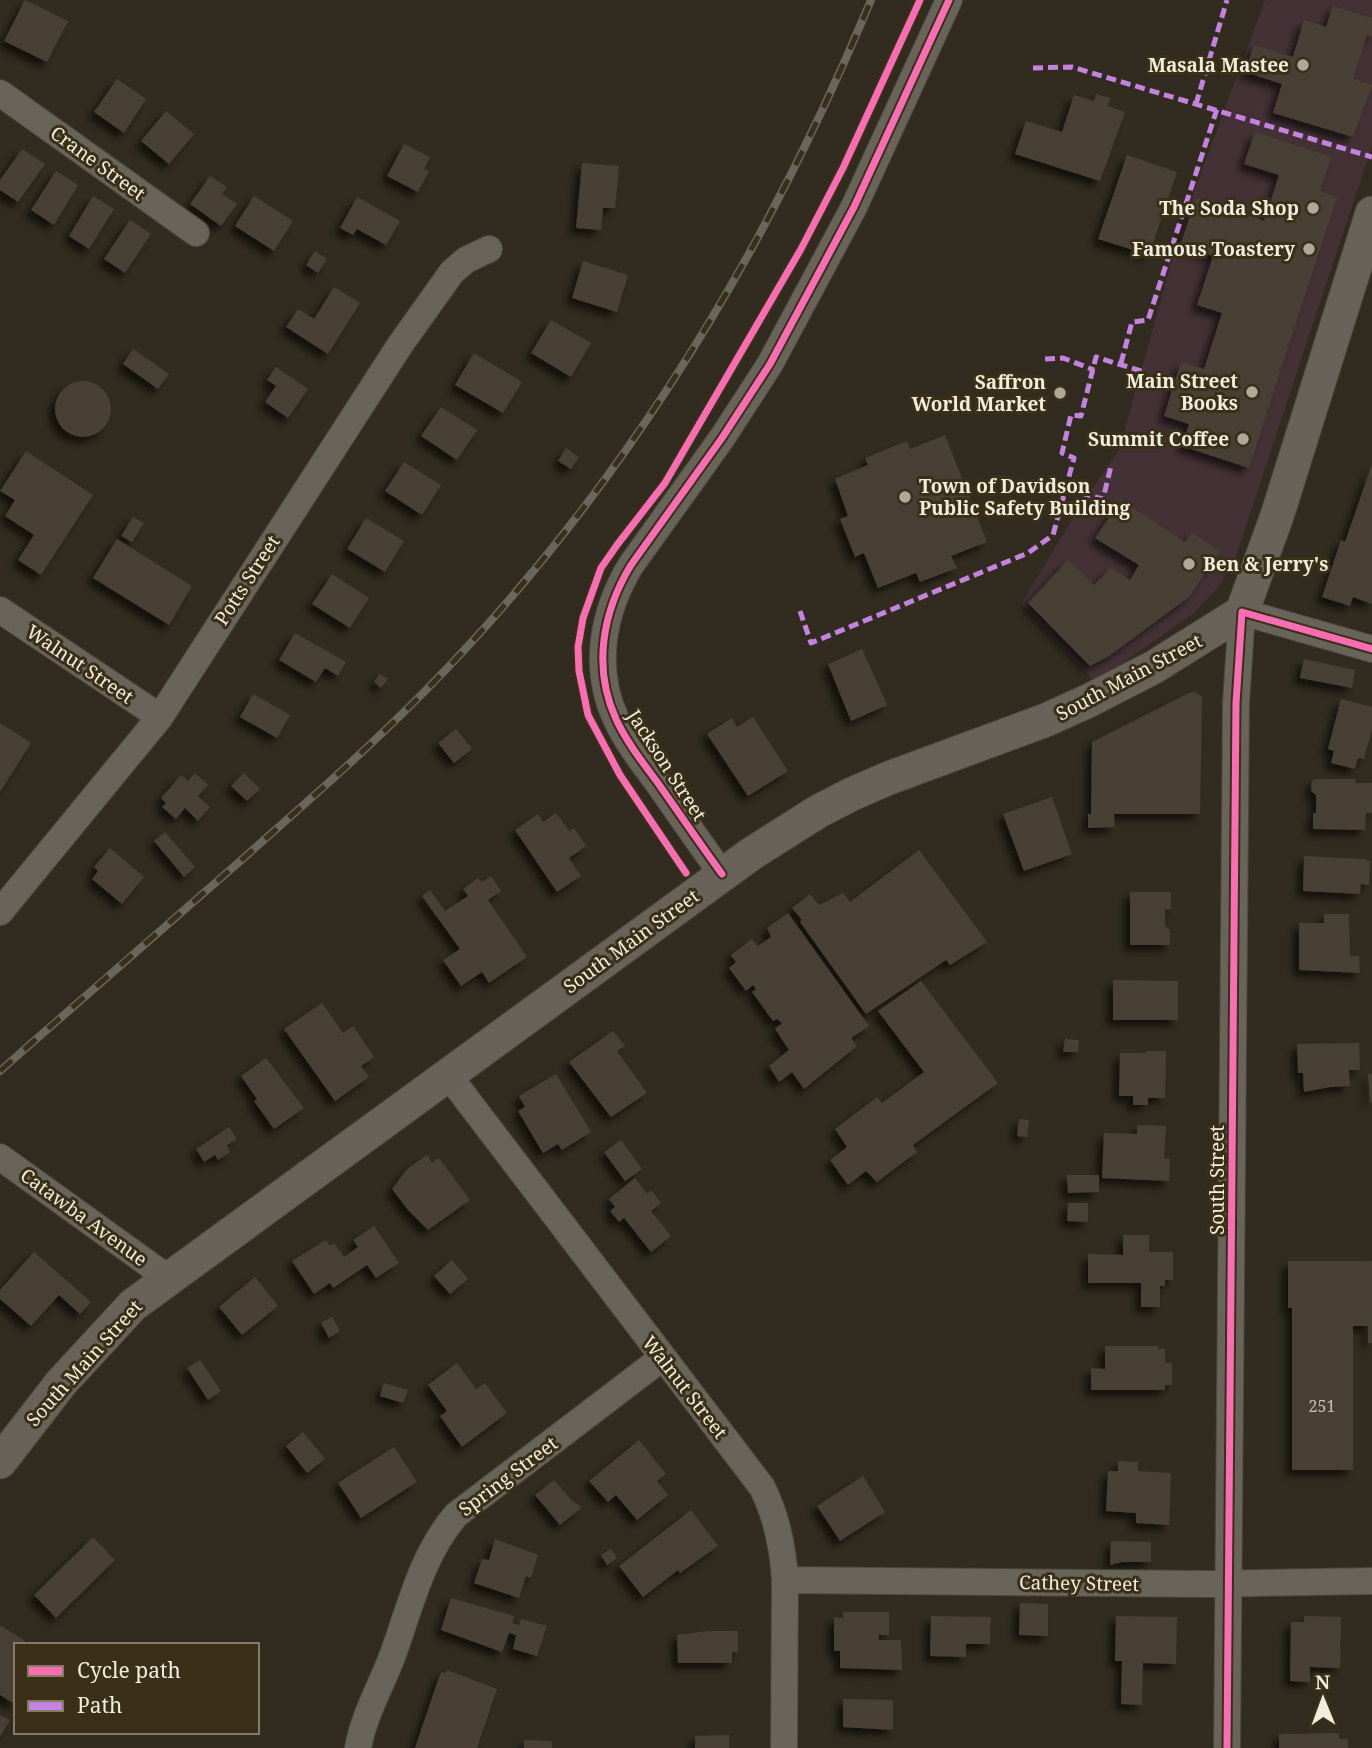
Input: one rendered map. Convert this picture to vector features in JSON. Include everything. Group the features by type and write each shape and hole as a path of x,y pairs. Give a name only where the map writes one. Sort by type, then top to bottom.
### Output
{"main road":[{"path":"1241,612 1277,516 1372,213"},
{"name":"South Main Street","path":"0,1462 61,1383 133,1305 722,874 819,811 852,794 1046,720 1088,701 1154,667 1241,612"}],"street":[{"name":"Jackson Street","path":"722,874 630,744 615,717 603,665 608,612 631,565 722,438 770,363 854,207 919,71 949,0"},
{"name":"Crane Street","path":"0,93 196,233"},
{"name":"Potts Street","path":"0,912 160,717 400,345 452,272 489,249"},
{"name":"Walnut Street","path":"0,610 160,717"},
{"path":"1241,612 1372,649"},
{"name":"South Street","path":"1227,1748 1236,703 1241,612"},
{"name":"Walnut Street","path":"449,1076 762,1487 778,1526 785,1580 783,1748"},
{"name":"Catawba Avenue","path":"0,1157 168,1278"},
{"name":"Spring Street","path":"358,1748 369,1708 391,1658 425,1563 443,1530 456,1515 662,1358"},
{"name":"Cathey Street","path":"785,1580 1227,1584 1372,1581"}],"shaded area":[{"path":"1265,0 1372,0 1372,146 1236,556 1219,586 1194,613 1095,682 1021,604 1080,506 1119,450 1172,260 1195,189"}],"building":[{"path":"25,0 68,21 47,62 4,41"},
{"name":"Masala Mastee","path":"1333,6 1372,18 1372,37 1367,35 1353,79 1372,86 1353,137 1273,113 1282,84 1245,72 1254,45 1293,57 1304,20 1326,27"},
{"path":"117,79 146,99 124,133 94,112"},
{"path":"1096,94 1110,98 1108,106 1125,112 1100,181 1015,154 1026,121 1062,132 1074,95 1094,101"},
{"path":"166,111 194,134 169,164 141,141"},
{"path":"1255,132 1331,157 1320,191 1337,197 1249,468 1182,446 1189,424 1164,416 1181,362 1204,369 1222,313 1197,305 1213,256 1180,246 1196,198 1264,221 1279,175 1244,164"},
{"path":"404,144 430,157 424,169 429,171 418,192 387,176"},
{"path":"22,149 45,164 18,202 0,190 0,180"},
{"path":"1127,155 1177,172 1149,255 1098,239"},
{"path":"582,163 619,166 615,208 603,208 601,230 576,228"},
{"path":"56,171 78,185 54,225 31,210"},
{"path":"210,176 227,187 222,194 237,204 221,226 190,204"},
{"path":"93,196 114,209 89,249 69,236"},
{"path":"254,196 293,221 274,251 235,226"},
{"path":"357,197 400,221 386,245 357,229 353,235 340,228"},
{"path":"130,220 151,234 125,273 104,259"},
{"path":"315,251 327,259 318,273 306,265"},
{"path":"583,261 628,275 617,312 572,298"},
{"path":"334,287 360,303 328,354 286,327 298,309 314,319"},
{"path":"551,320 591,343 571,377 531,353"},
{"path":"133,349 169,374 158,389 123,364"},
{"path":"474,353 522,382 503,413 455,385"},
{"path":"276,367 308,389 288,418 265,402 276,386 267,380"},
{"path":"78,381 88,381 103,389 109,398 109,420 103,429 88,437 78,437 60,425 55,414 55,404 67,386"},
{"path":"441,407 477,430 457,460 421,436"},
{"name":"Town of Davidson Public Safety Building","path":"945,435 987,542 951,556 957,568 920,582 916,573 878,588 864,553 855,557 840,519 848,516 835,479 868,465 865,458 907,441 910,449"},
{"path":"566,448 579,457 571,469 558,461"},
{"path":"26,451 93,495 41,575 18,560 34,535 5,516 15,500 0,491"},
{"path":"404,462 441,485 422,515 385,491"},
{"path":"1372,464 1372,604 1353,597 1350,606 1322,597 1341,540 1345,542"},
{"path":"1121,500 1185,542 1192,533 1220,551 1189,597 1109,656 1090,666 1028,603 1068,560 1094,585 1111,568 1130,580 1139,565 1095,538"},
{"path":"133,517 144,523 132,542 121,536"},
{"path":"366,518 404,541 385,572 347,549"},
{"path":"117,539 192,586 169,625 93,578"},
{"path":"332,574 369,598 350,628 312,604"},
{"path":"295,633 346,662 338,676 325,668 316,682 279,660"},
{"path":"862,649 887,705 851,721 828,664"},
{"path":"1304,659 1355,670 1352,688 1300,678"},
{"path":"380,674 388,679 381,688 374,682"},
{"path":"1195,692 1202,697 1200,814 1114,814 1115,827 1088,828 1088,814 1091,814 1092,742"},
{"path":"253,694 290,715 277,738 240,717"},
{"path":"1341,699 1372,707 1372,729 1364,759 1358,758 1355,769 1331,763 1334,751 1328,749"},
{"path":"753,717 788,771 748,796 707,734 732,718 737,727"},
{"path":"0,723 31,743 0,792"},
{"path":"456,729 472,749 454,763 438,743"},
{"path":"195,773 208,785 198,796 210,807 198,821 185,808 176,819 162,807 166,803 161,798 181,775 188,781"},
{"path":"244,773 260,789 247,801 231,786"},
{"path":"1355,779 1355,783 1372,783 1372,813 1366,813 1365,830 1313,829 1316,795 1311,791 1312,781"},
{"path":"1052,797 1072,854 1024,871 1003,814"},
{"path":"556,813 569,831 574,828 586,846 569,858 581,876 557,892 515,830 538,814 543,822"},
{"path":"165,832 195,867 184,877 154,841"},
{"path":"110,848 144,877 122,904 92,879 98,871 94,867"},
{"path":"919,850 987,942 950,965 946,960 866,1014 792,908 810,894 819,905 843,893 850,902"},
{"path":"1304,856 1370,861 1369,885 1361,884 1360,894 1303,891"},
{"path":"491,876 501,891 488,900 527,957 489,983 482,972 461,986 443,960 460,949 422,896 430,890 445,911 468,896 463,889 478,878 482,882"},
{"path":"1130,892 1171,892 1171,909 1165,910 1165,926 1170,930 1170,945 1130,945"},
{"path":"788,913 869,1026 851,1038 857,1046 804,1089 792,1072 779,1082 769,1066 789,1050 775,1029 782,1023 777,1019 773,1021 752,992 756,989 753,985 746,991 729,968 736,962 731,955 752,939 758,946 771,937 767,928"},
{"path":"1324,914 1349,914 1350,956 1359,956 1360,973 1299,970 1299,923 1324,923"},
{"path":"1113,980 1178,981 1178,1020 1113,1020"},
{"path":"921,981 998,1083 913,1145 917,1152 877,1182 866,1171 848,1185 830,1160 847,1147 835,1129 877,1097 882,1103 924,1072 878,1011"},
{"path":"322,1003 343,1033 353,1026 374,1057 361,1066 369,1077 335,1101 284,1029"},
{"path":"613,1031 625,1046 617,1051 647,1093 611,1117 569,1062"},
{"path":"1065,1039 1079,1040 1078,1052 1063,1052"},
{"path":"1359,1043 1360,1070 1349,1070 1350,1086 1304,1092 1303,1073 1298,1073 1297,1044"},
{"path":"1166,1051 1165,1098 1148,1098 1148,1105 1133,1105 1133,1096 1119,1096 1120,1053"},
{"path":"266,1058 304,1108 274,1129 254,1101 257,1099 241,1076"},
{"path":"556,1074 591,1132 562,1150 558,1144 543,1153 518,1111 525,1107 519,1096"},
{"path":"1368,1074 1372,1074 1372,1102 1370,1102"},
{"path":"1019,1119 1029,1120 1027,1137 1017,1136"},
{"path":"1137,1125 1166,1126 1164,1158 1170,1159 1169,1181 1102,1178 1104,1133 1137,1134"},
{"path":"229,1127 237,1139 227,1145 230,1152 218,1160 215,1155 204,1162 196,1149"},
{"path":"621,1140 642,1169 625,1181 604,1152"},
{"path":"427,1155 432,1163 439,1158 470,1200 428,1230 392,1189 407,1169"},
{"path":"1067,1175 1099,1175 1099,1192 1068,1193"},
{"path":"635,1178 647,1194 651,1190 661,1203 651,1211 671,1236 651,1252 624,1218 619,1222 610,1211 615,1207 609,1199"},
{"path":"1068,1203 1088,1203 1088,1222 1067,1221"},
{"path":"374,1226 399,1263 376,1278 367,1265 333,1288 330,1283 314,1294 292,1261 326,1240 330,1246 334,1243 344,1257 358,1247 353,1240"},
{"path":"1123,1235 1149,1235 1149,1252 1173,1252 1173,1280 1165,1280 1165,1286 1160,1286 1160,1307 1141,1307 1141,1283 1088,1283 1088,1254 1123,1255"},
{"path":"34,1252 91,1302 80,1314 59,1295 31,1326 0,1299 0,1290"},
{"path":"452,1260 468,1279 450,1294 434,1276"},
{"path":"1288,1261 1372,1261 1372,1343 1368,1343 1368,1326 1353,1326 1353,1470 1292,1470 1292,1308 1288,1308"},
{"path":"255,1277 278,1306 242,1335 219,1307"},
{"path":"332,1317 340,1331 329,1338 321,1323"},
{"path":"1105,1346 1158,1346 1158,1349 1165,1349 1165,1363 1172,1363 1172,1385 1165,1385 1165,1390 1091,1390 1091,1368 1105,1369"},
{"path":"200,1360 221,1391 208,1400 187,1368"},
{"path":"457,1363 476,1389 485,1383 507,1413 462,1447 440,1416 447,1411 428,1385"},
{"path":"384,1383 408,1390 403,1403 380,1396"},
{"path":"303,1432 325,1459 307,1473 286,1446"},
{"path":"639,1440 666,1474 657,1481 668,1495 637,1520 616,1495 608,1502 589,1481"},
{"path":"394,1447 417,1482 361,1518 338,1483"},
{"path":"1118,1461 1138,1462 1138,1471 1171,1473 1169,1525 1136,1523 1136,1513 1106,1511 1108,1471 1118,1471"},
{"path":"863,1476 885,1512 840,1541 817,1506"},
{"path":"554,1480 573,1502 582,1507 560,1525 535,1495"},
{"path":"691,1510 718,1546 680,1573 678,1570 643,1597 619,1566"},
{"path":"93,1537 115,1560 56,1618 34,1595"},
{"path":"495,1539 538,1555 531,1578 526,1576 519,1598 474,1583 482,1559 489,1560"},
{"path":"1111,1541 1151,1542 1151,1562 1122,1562 1110,1565"},
{"path":"611,1549 617,1558 607,1565 601,1555"},
{"path":"451,1598 514,1616 512,1623 519,1625 521,1619 547,1626 537,1656 513,1649 516,1635 509,1633 502,1652 441,1630"},
{"path":"1020,1603 1048,1604 1048,1636 1019,1635"},
{"path":"843,1612 889,1612 889,1635 879,1635 879,1640 901,1640 902,1670 840,1668 840,1651 834,1651 834,1617 843,1618"},
{"path":"931,1616 991,1617 990,1644 966,1644 966,1657 930,1656"},
{"path":"1116,1616 1177,1617 1176,1664 1143,1663 1142,1705 1121,1704 1122,1661 1115,1661"},
{"path":"1304,1616 1341,1617 1340,1668 1310,1667 1310,1682 1290,1681 1291,1622 1304,1622"},
{"path":"0,1625 25,1641 14,1643 14,1704 0,1695"},
{"path":"738,1631 738,1652 732,1652 732,1663 678,1663 677,1635"},
{"path":"447,1670 497,1689 477,1748 415,1748 439,1677"},
{"path":"843,1699 893,1700 893,1730 843,1727"},
{"path":"0,1715 10,1720 0,1737"},
{"path":"1339,1733 1339,1739 1348,1739 1348,1748 1279,1748 1279,1734"},
{"path":"729,1735 729,1748 695,1748 695,1736"},
{"path":"524,1740 552,1741 552,1748 524,1748"}],"railway":[{"path":"0,1071 379,736 495,616 561,537 623,454 681,368 734,279 784,188 871,0"}],"marked path":[{"path":"1196,104 1227,0"},
{"path":"1033,68 1072,67 1372,157"},
{"path":"1121,363 1132,322 1148,320 1217,109"},
{"path":"800,611 811,643 1028,553 1053,535 1074,458 1062,453 1071,415 1081,416 1096,357 1144,372"},
{"path":"1045,359 1063,358 1094,370"},
{"path":"1066,489 1103,499 1111,466"}],"cycle path":[{"path":"686,873 620,775 588,715 579,671 578,647 583,618 601,568 665,483 801,249 843,168 920,0"},
{"path":"722,874 636,753 616,719 604,679 604,640 608,620 613,601 631,565 722,438 770,364 854,207 949,0"},
{"path":"1227,1748 1236,703 1242,612 1372,649"}],"place":[{"name":"Masala Mastee","path":"1303,65"},
{"name":"The Soda Shop","path":"1313,208"},
{"name":"Famous Toastery","path":"1309,249"},
{"name":"Main Street Books","path":"1252,392"},
{"name":"Saffron World Market","path":"1060,393"},
{"name":"Summit Coffee","path":"1243,439"},
{"name":"Town of Davidson Public Safety Building","path":"905,497"},
{"name":"Ben & Jerry's","path":"1189,564"}]}
